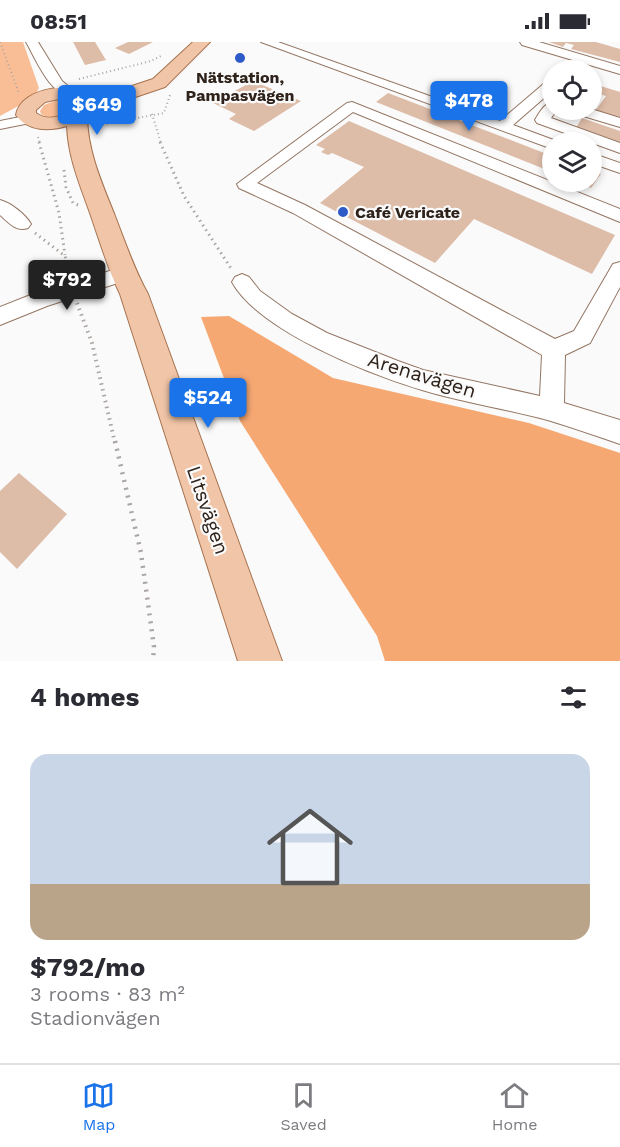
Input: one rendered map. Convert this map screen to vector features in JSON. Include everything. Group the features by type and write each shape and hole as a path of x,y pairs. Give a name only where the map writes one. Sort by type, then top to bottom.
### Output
{"main road":[{"path":"33,113 126,93 159,83 202,42"},
{"path":"33,113 79,103"},
{"name":"Litsvägen","path":"79,103 81,158 123,274 134,294 260,661"},
{"name":"Litsvägen","path":"33,113 60,134 81,158"}],"street":[{"path":"526,42 620,70"},
{"path":"277,43 542,140"},
{"path":"33,45 57,84 79,103"},
{"path":"33,45 41,78 33,113"},
{"path":"602,79 620,84"},
{"path":"502,126 542,96"},
{"path":"554,350 299,208 245,184 352,106 620,216"},
{"path":"0,119 33,113"},
{"path":"0,125 33,113"},
{"path":"602,117 620,123"},
{"path":"542,120 620,148"},
{"path":"602,162 620,168"},
{"path":"0,206 22,224"},
{"path":"554,350 582,337 620,269"},
{"path":"0,316 72,289 123,274"},
{"name":"Arenavägen","path":"242,282 253,297 284,320 319,339 382,366 423,380 551,410 620,432"},
{"path":"551,410 554,350"}],"path":[{"path":"0,42 33,113 50,172 72,289 92,343 141,553 154,647 153,661"},
{"path":"0,55 4,52"},
{"path":"152,114 157,137 194,215 242,282"},
{"path":"22,224 65,256"}],"shaded area":[{"path":"0,42 23,42 39,88 33,98 0,116"},
{"path":"60,99 76,101 78,106 56,118 41,114 40,111 44,105"},
{"path":"229,316 333,378 529,423 620,453 620,661 385,661 377,636 240,421 201,317"}],"building":[{"path":"73,42 95,42 106,60 85,65"},
{"path":"128,42 153,42 129,54 115,48"},
{"path":"549,42 596,42 620,49 620,62 571,49 574,45 566,43 563,47"},
{"path":"253,81 301,101 254,131 229,119 236,114 213,103"},
{"path":"602,86 620,92 620,120 602,114 602,101 606,96 602,95"},
{"path":"388,93 542,152 542,168 376,102"},
{"path":"581,120 588,120 620,131 620,144 602,138 602,132 584,132 575,129"},
{"path":"349,121 615,235 592,274 474,219 435,263 320,203 364,167 332,153 328,155 321,152 325,149 316,145"},
{"path":"19,473 67,514 17,569 0,552 0,491"}],"place":[{"name":"Nätstation, Pampasvägen","path":"240,58"},
{"name":"Café Vericate","path":"343,212"}]}
